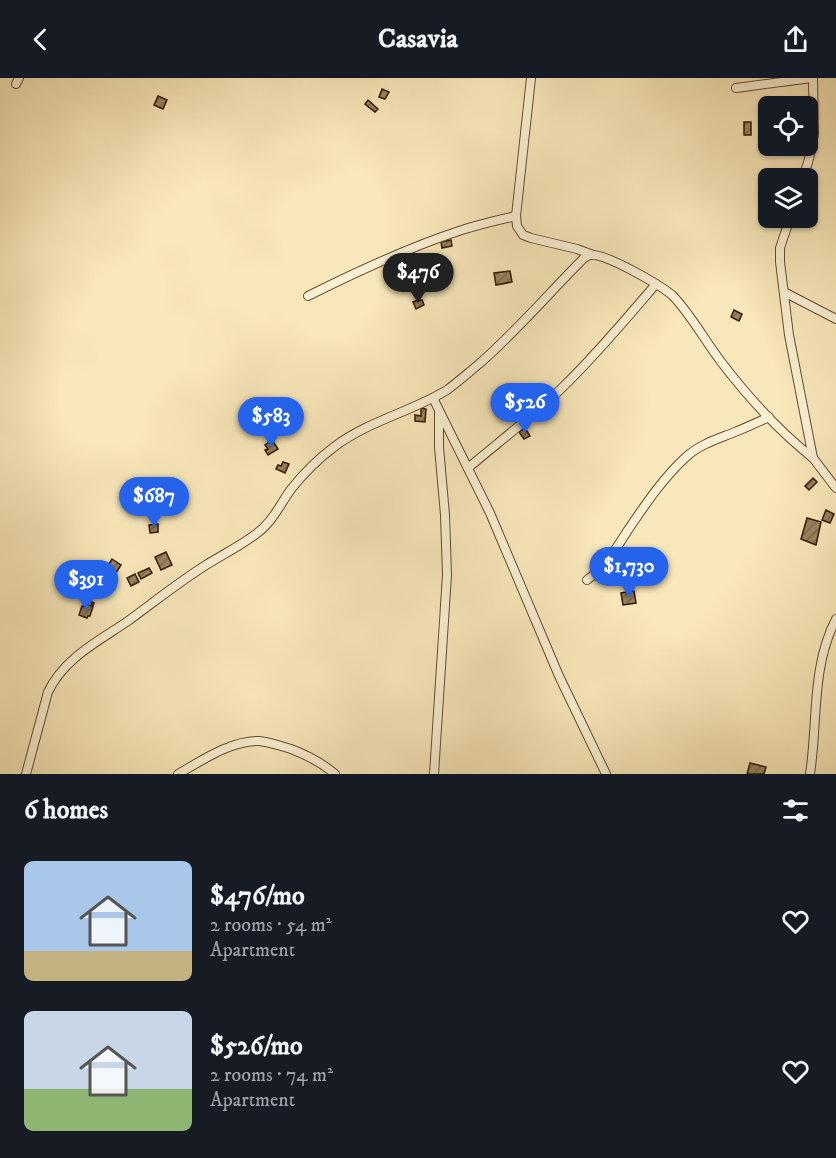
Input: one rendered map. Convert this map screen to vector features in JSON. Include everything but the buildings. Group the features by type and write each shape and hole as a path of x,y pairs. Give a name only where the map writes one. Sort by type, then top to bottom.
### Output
{"street":[{"path":"531,78 516,216 517,226 523,235 603,257 656,284 673,297 722,363 757,405 813,458 836,488"},
{"path":"736,88 812,78 814,134 806,168"},
{"path":"308,296 412,248 463,230 516,216"},
{"path":"787,228 780,248 780,262 789,335 813,458"},
{"path":"26,774 48,692 54,680 71,662 204,566 256,534 275,515 291,489 310,467 335,447 365,427 433,398 455,384 530,317 584,258 593,255"},
{"path":"468,468 565,385 656,284"},
{"path":"784,292 836,319"},
{"path":"433,398 505,546 559,676 606,774"},
{"path":"434,774 447,575 439,447 439,409"},
{"path":"587,580 599,571 613,554 661,484 687,455 711,441 769,417"},
{"path":"810,774 820,669 826,641 836,619"},
{"path":"178,774 227,748 260,741 303,754 335,774"}]}
